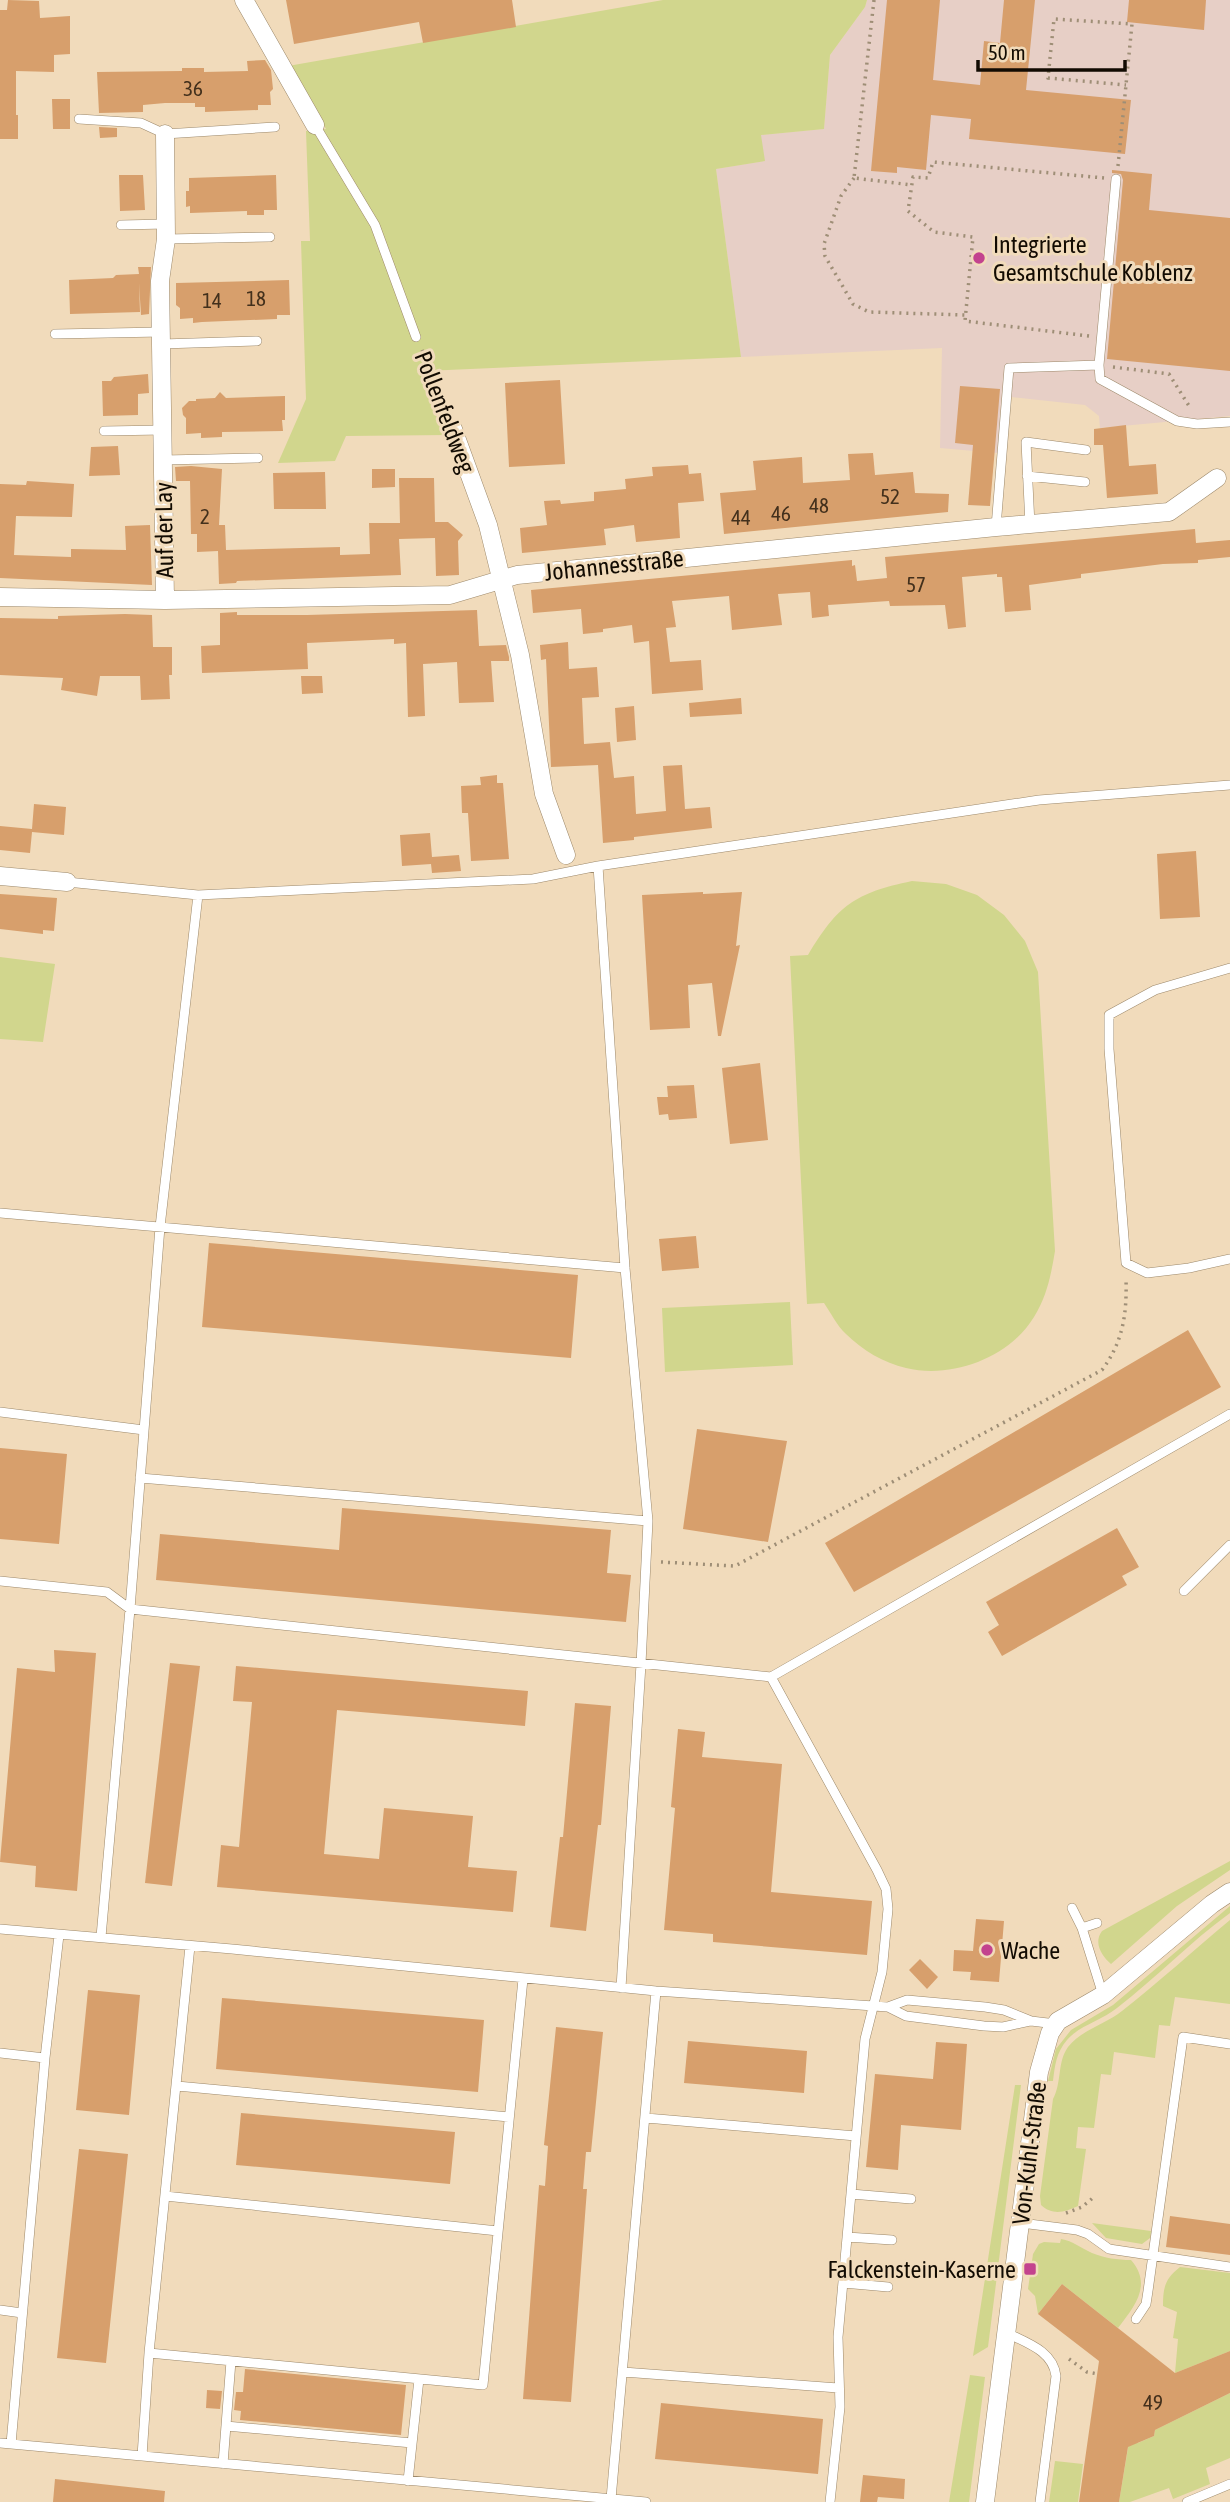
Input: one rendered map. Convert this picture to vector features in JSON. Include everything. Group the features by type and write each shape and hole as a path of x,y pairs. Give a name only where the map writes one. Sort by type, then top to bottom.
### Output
{"street":[{"name":"Pollenfeldweg","path":"244,0 315,125"},
{"name":"Auf der Lay","path":"165,134 166,232 160,281 165,600"},
{"name":"Pollenfeldweg","path":"453,429 488,525 520,655 544,794 566,855"},
{"name":"Johannesstraße","path":"0,597 165,600 450,595 501,582 517,575 1169,512 1217,478"},
{"path":"0,876 67,882"},
{"path":"1056,2024 1071,2012 1103,1995 1230,1892"},
{"name":"Von-Kuhl-Straße","path":"985,2502 1039,2072 1050,2032 1056,2024"}],"lane":[{"path":"79,119 141,123 165,134 275,127"},
{"name":"Pollenfeldweg","path":"315,125 374,225 416,337"},
{"path":"1116,179 1101,337 1100,379 1177,421 1197,424 1230,422"},
{"path":"121,225 166,232 271,237"},
{"path":"55,334 257,341"},
{"path":"996,527 1009,368 1099,365"},
{"path":"104,431 163,430"},
{"path":"1030,525 1026,442 1086,450"},
{"name":"Auf der Lay","path":"163,460 258,458"},
{"path":"1027,477 1085,482"},
{"path":"67,882 198,895 533,880 598,866 1039,800 1230,785"},
{"path":"598,866 625,1268 648,1521 642,1664 621,1988"},
{"path":"101,1937 160,1227 198,895"},
{"path":"1230,968 1155,990 1109,1015 1109,1049 1126,1263 1147,1273 1230,1259"},
{"path":"0,1213 625,1268"},
{"path":"0,1412 144,1430"},
{"path":"0,1581 107,1592 130,1609 771,1677 1230,1414"},
{"path":"140,1478 648,1521"},
{"path":"1184,1591 1230,1545"},
{"path":"771,1677 886,1889 888,1909 882,1972 865,2039 838,2337 840,2407 831,2502"},
{"path":"1072,1909 1082,1928 1103,1995"},
{"path":"1082,1928 1097,1923"},
{"path":"0,1929 656,1992 874,2007 888,2007 907,2000 1004,2010 1031,2021 1056,2024"},
{"path":"12,2444 45,2058 59,1935"},
{"path":"142,2456 149,2353 190,1946"},
{"path":"149,2353 483,2385 523,1979"},
{"path":"611,2499 656,1992"},
{"path":"888,2007 906,2016 984,2026 1003,2027 1031,2021"},
{"path":"1136,2319 1146,2304 1183,2037 1230,2044"},
{"path":"0,2053 45,2058"},
{"path":"177,2086 509,2117"},
{"path":"646,2118 856,2136"},
{"path":"851,2194 911,2199"},
{"path":"165,2196 498,2231"},
{"path":"1021,2223 1077,2230 1088,2234 1108,2249 1230,2267"},
{"path":"847,2237 892,2240"},
{"path":"843,2283 888,2287"},
{"path":"0,2310 22,2313"},
{"path":"1007,2333 1046,2355 1055,2366 1040,2502"},
{"path":"223,2463 231,2361"},
{"path":"623,2372 838,2388"},
{"path":"408,2481 419,2379"},
{"path":"226,2426 412,2443"},
{"path":"0,2443 646,2502"},
{"path":"1187,2502 1230,2484"}],"path":[{"path":"874,0 854,178 841,197 824,244 825,256 853,304 869,313 965,315"},
{"path":"1101,337 965,321 973,237 934,233 908,211 913,177 928,178 933,162 1116,179 1126,85 1132,24 1054,19 1048,78 1126,85"},
{"path":"854,178 912,185"},
{"name":"Pollenfeldweg","path":"416,337 453,429"},
{"path":"1099,365 1169,374 1197,424"},
{"path":"647,1561 735,1566 1102,1370 1114,1354 1125,1322 1126,1263"},
{"path":"1058,2215 1082,2207 1094,2197"},
{"path":"1069,2359 1087,2372 1098,2374"}],"shaded area":[{"name":"Integrierte Gesamtschule Koblenz","path":"867,0 1230,0 1230,416 1100,428 1099,416 1085,405 1002,396 997,453 940,448 942,348 741,357 716,169 764,161 760,135 824,129 830,55 865,7"}],"green space":[{"path":"663,0 867,0 865,7 830,55 824,129 761,135 765,161 716,169 741,357 425,371 448,435 346,436 335,461 278,463 306,399 301,241 310,241 306,131 326,129 288,66"},
{"path":"912,881 946,884 977,895 1004,915 1025,941 1038,972 1055,1251 1042,1301 1034,1317 1010,1344 995,1354 960,1368 924,1371 898,1366 866,1350 846,1334 824,1303 807,1304 790,956 808,955 829,924 850,904 876,891"},
{"path":"0,957 55,964 43,1042 0,1039"},
{"path":"790,1302 793,1365 665,1372 662,1308"},
{"path":"1230,1861 1230,1870 1177,1906 1111,1964 1105,1957 1098,1940 1102,1931"},
{"path":"1230,1906 1230,1913 1131,1996 1111,2012 1072,2035 1058,2054 1053,2081 1048,2081 1056,2049 1071,2030 1113,2005"},
{"path":"1230,1920 1230,2004 1175,1997 1170,2026 1159,2025 1155,2058 1114,2052 1111,2075 1101,2074 1094,2128 1078,2127 1076,2148 1086,2149 1078,2206 1059,2212 1050,2211 1041,2205 1040,2196 1053,2099 1062,2059 1068,2047 1080,2036 1122,2011"},
{"path":"1015,2085 1021,2085 988,2347 973,2356"},
{"path":"1092,2223 1151,2231 1150,2238 1142,2244 1106,2238"},
{"path":"1061,2239 1102,2256 1131,2260 1137,2269 1141,2287 1139,2295 1118,2328 1062,2284 1038,2314 1035,2296 1028,2289 1033,2254 1039,2244 1060,2243"},
{"path":"1180,2267 1230,2273 1230,2351 1175,2373 1178,2339 1173,2338 1177,2312 1163,2306 1163,2299 1168,2280"},
{"path":"970,2375 985,2377 969,2502 949,2502"},
{"path":"1230,2393 1230,2458 1206,2468 1210,2484 1173,2499 1169,2488 1130,2502 1119,2502 1129,2442 1138,2443 1154,2436 1155,2430"},
{"path":"1055,2461 1083,2464 1078,2502 1049,2502"}],"building":[{"path":"8,0 39,1 40,18 70,16 70,54 54,55 54,72 16,71 18,139 0,139 0,10 7,10"},
{"path":"286,0 512,0 516,27 423,43 419,22 294,44"},
{"path":"887,0 940,0 933,80 980,85 984,41 1000,43 1004,0 1035,0 1026,90 1131,100 1125,154 969,139 971,119 931,115 926,170 897,167 897,173 871,171"},
{"path":"1129,0 1206,0 1204,30 1127,22"},
{"path":"265,60 271,70 271,105 258,105 258,110 205,112 205,107 195,107 195,103 165,103 143,105 143,112 99,113 97,72 182,71 182,68 204,68 204,72 248,71 247,61"},
{"path":"52,99 70,99 70,129 53,129"},
{"path":"99,127 117,128 117,137 100,138"},
{"path":"1112,170 1152,174 1149,210 1230,218 1230,371 1107,359 1123,180 1121,174 1112,173"},
{"path":"119,175 143,175 145,210 120,211"},
{"path":"276,175 277,210 264,210 264,215 247,215 247,211 190,213 190,206 186,207 189,178"},
{"path":"138,267 151,267 149,314 141,315 139,283 140,312 70,314 69,280 139,274"},
{"path":"289,280 290,315 277,315 277,319 193,323 193,318 180,319 180,308 176,305 176,283"},
{"path":"148,374 149,393 138,394 138,415 103,416 102,381 111,381 114,377"},
{"path":"560,380 565,464 509,467 505,383"},
{"path":"960,386 1000,389 990,506 968,505 973,445 955,443"},
{"path":"220,392 226,398 285,396 283,431 222,432 222,437 201,438 201,433 186,434 186,418 182,408 189,401 215,398"},
{"path":"1126,425 1129,466 1156,464 1158,494 1107,498 1103,445 1094,445 1094,429"},
{"path":"118,446 120,475 89,476 91,447"},
{"path":"873,453 875,475 913,472 915,493 949,494 948,512 724,534 720,493 756,490 753,461 802,457 803,483 850,480 848,454"},
{"path":"688,465 689,474 701,473 704,501 678,503 680,538 636,542 634,525 604,529 606,545 522,553 520,528 547,525 544,501 560,500 561,504 594,501 594,492 626,489 625,479 653,476 652,467"},
{"path":"175,467 222,469 219,525 225,525 226,550 340,547 340,555 370,554 369,523 400,523 399,478 434,478 435,522 448,522 463,535 458,541 459,575 436,576 435,538 399,539 401,575 237,581 219,584 218,551 197,552 197,534 191,534 190,481 176,481"},
{"path":"372,469 395,469 395,487 372,488"},
{"path":"325,472 326,509 274,509 273,473"},
{"path":"27,481 74,484 72,517 16,516 14,555 71,557 71,549 126,550 125,526 150,525 152,585 0,578 0,484 26,485"},
{"path":"1195,529 1196,543 1230,540 1230,557 1198,560 1198,563 1163,564 1081,574 1081,578 1029,585 1031,610 1005,612 1002,577 997,577 997,574 962,577 966,627 948,629 945,605 890,606 889,601 828,605 829,616 812,618 810,592 778,594 782,625 732,630 729,596 672,601 676,627 666,628 670,662 701,660 703,690 652,694 649,641 634,643 632,625 583,634 581,609 533,613 531,590 852,560 857,581 887,578 885,557"},
{"path":"477,610 479,646 506,645 509,657 509,661 491,661 494,702 459,703 457,662 423,664 425,716 408,717 406,643 394,644 394,639 307,643 308,669 202,673 201,646 220,645 220,613 307,615"},
{"path":"152,615 153,647 172,647 170,699 141,700 140,676 100,676 97,696 61,690 63,678 0,675 0,618 58,619 58,616"},
{"path":"568,642 569,669 597,667 599,697 582,698 584,744 610,742 614,778 634,776 636,814 666,811 663,766 682,765 685,809 710,807 712,828 603,843 598,765 551,767 546,659 541,660 540,645"},
{"path":"301,676 322,676 323,693 302,694"},
{"path":"741,698 742,714 690,717 689,703"},
{"path":"634,706 636,740 617,742 615,708"},
{"path":"497,775 497,783 503,783 509,859 471,861 468,813 462,813 461,786 481,785 480,777"},
{"path":"34,804 66,807 64,835 32,832 30,853 0,850 0,826 32,829"},
{"path":"430,833 432,857 459,855 461,871 432,873 431,864 402,866 400,835"},
{"path":"1196,851 1200,917 1160,919 1157,854"},
{"path":"742,892 736,946 740,945 721,1036 718,1036 712,983 688,985 690,1028 650,1030 642,895"},
{"path":"0,894 57,898 54,931 43,930 43,934 0,929"},
{"path":"760,1063 768,1140 730,1144 722,1068"},
{"path":"694,1085 697,1118 669,1120 668,1114 659,1115 657,1097 668,1097 667,1086"},
{"path":"696,1236 699,1268 662,1271 659,1239"},
{"path":"209,1243 578,1275 571,1358 202,1327"},
{"path":"1188,1330 1221,1387 854,1592 825,1543"},
{"path":"697,1429 787,1441 768,1542 683,1529"},
{"path":"0,1448 67,1454 59,1544 0,1539"},
{"path":"342,1508 611,1530 607,1573 631,1575 626,1622 156,1580 160,1534 339,1550"},
{"path":"1117,1528 1139,1567 1122,1576 1127,1585 1002,1656 988,1632 999,1625 986,1602"},
{"path":"54,1650 96,1653 77,1891 35,1887 36,1866 0,1862 17,1668 55,1672"},
{"path":"170,1663 200,1666 172,1886 145,1883"},
{"path":"236,1666 528,1691 525,1726 337,1710 324,1854 379,1859 384,1808 473,1816 468,1867 517,1871 513,1912 217,1887 221,1845 239,1847 252,1702 233,1701"},
{"path":"575,1703 611,1706 601,1825 598,1825 586,1931 550,1927 560,1837 563,1837"},
{"path":"678,1729 705,1732 702,1757 782,1764 771,1892 872,1901 867,1955 713,1942 713,1934 664,1930 675,1808 671,1807"},
{"name":"Wache","path":"976,1919 1004,1921 999,1982 970,1980 971,1972 953,1971 954,1950 973,1951"},
{"path":"920,1959 938,1977 927,1989 909,1970"},
{"path":"88,1990 140,1995 129,2115 76,2110"},
{"path":"222,1998 484,2020 478,2092 216,2069"},
{"path":"556,2027 603,2032 591,2152 586,2152 583,2189 587,2189 571,2402 523,2399 539,2185 545,2186 548,2146 544,2145"},
{"path":"688,2041 807,2051 804,2093 684,2083"},
{"path":"936,2042 967,2044 961,2130 901,2125 898,2170 866,2167 875,2074 933,2079"},
{"path":"241,2113 455,2132 450,2184 236,2165"},
{"path":"79,2149 128,2154 106,2363 57,2358"},
{"path":"1170,2216 1230,2224 1230,2255 1166,2247"},
{"path":"1062,2284 1175,2373 1230,2351 1230,2393 1155,2430 1154,2436 1128,2447 1119,2502 1079,2502 1099,2361 1038,2314"},
{"path":"245,2369 406,2385 401,2435 240,2420 241,2411 234,2410 236,2392 243,2392"},
{"path":"207,2390 222,2391 220,2409 206,2408"},
{"path":"661,2403 823,2419 818,2474 655,2459"},
{"path":"863,2475 905,2479 904,2499 878,2497 877,2502 860,2502"},
{"path":"55,2479 165,2491 164,2502 53,2502"}],"place":[{"name":"Integrierte Gesamtschule Koblenz","path":"979,258"},
{"name":"Wache","path":"987,1950"},
{"name":"Falckenstein-Kaserne","path":"1030,2269"}]}
